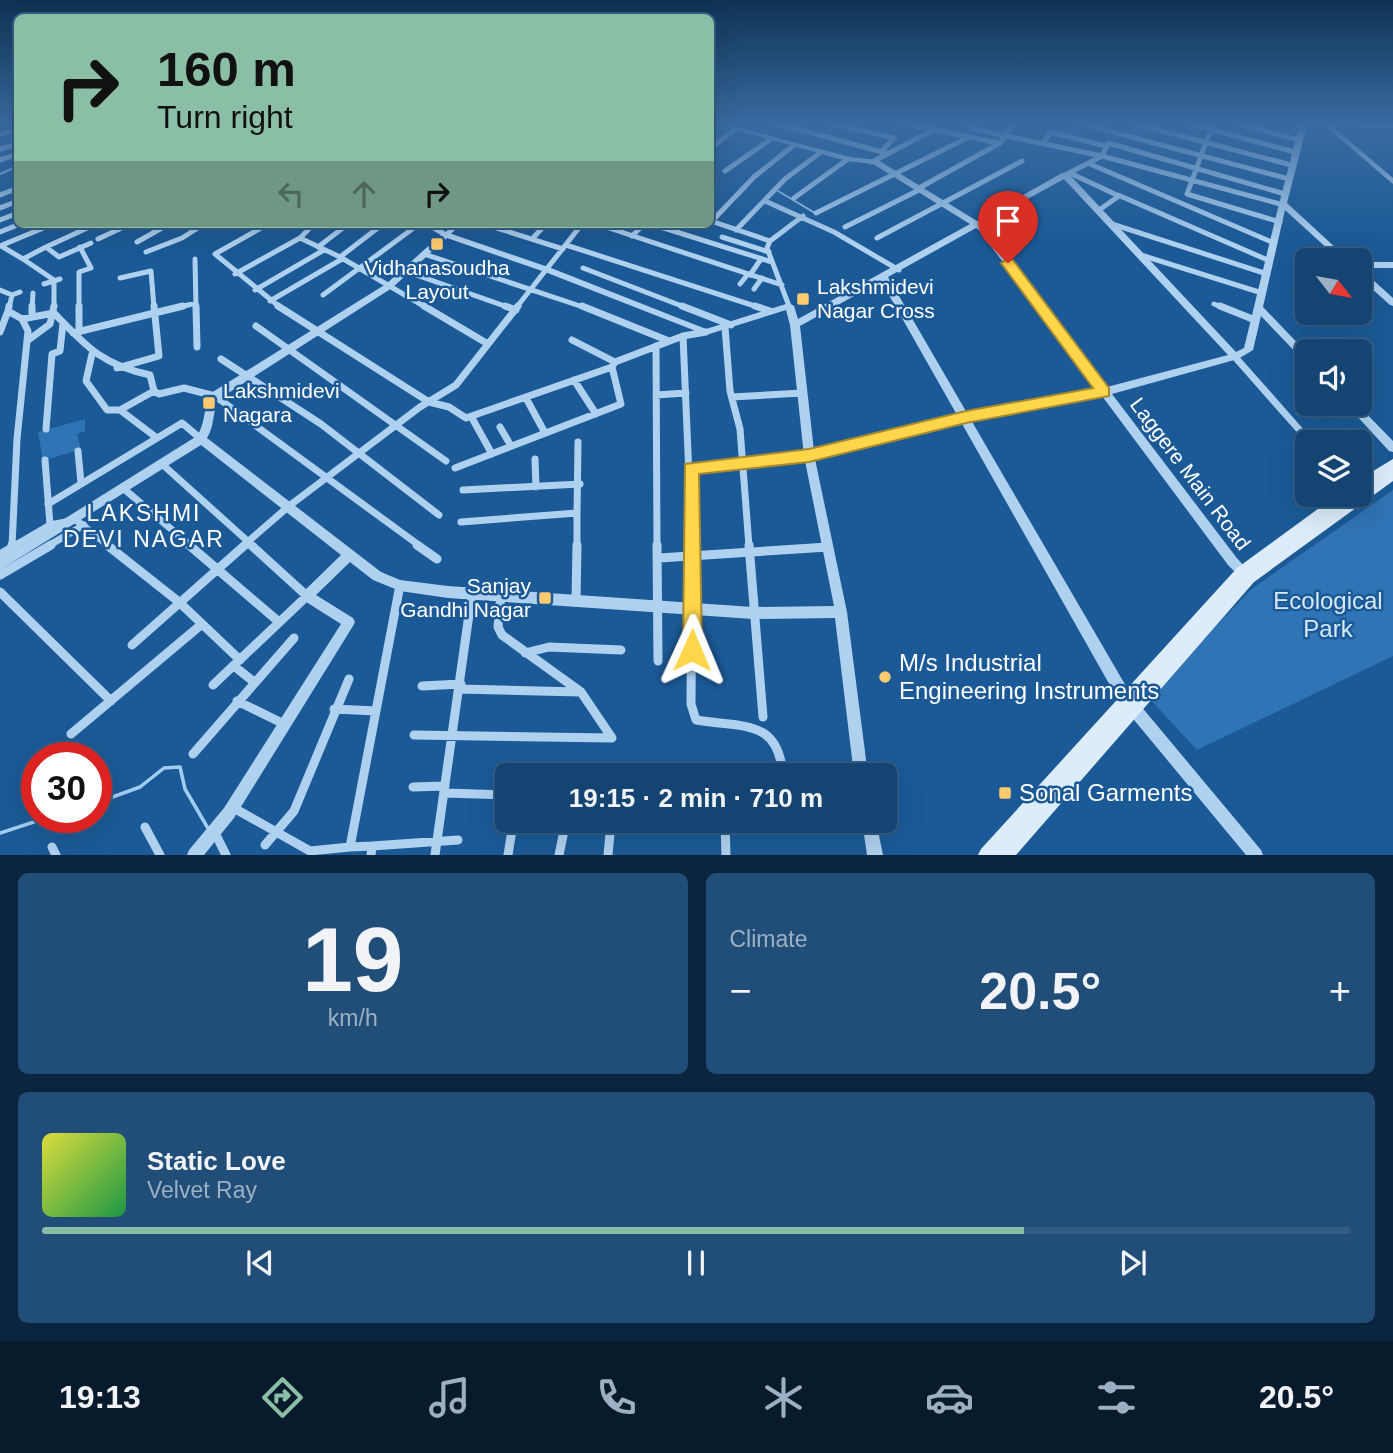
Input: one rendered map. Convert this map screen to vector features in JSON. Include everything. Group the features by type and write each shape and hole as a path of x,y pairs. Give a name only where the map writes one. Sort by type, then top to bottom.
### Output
{"main road":[{"path":"1372,478 1393,464"},
{"path":"1245,575 1393,474"},
{"path":"987,855 1245,575 1332,507"},
{"path":"1004,855 1128,703"}],"street":[{"path":"725,171 737,163"},
{"path":"714,218 772,163"},
{"path":"736,230 785,179 806,163"},
{"path":"794,198 843,163"},
{"name":"Laggere Main Road","path":"874,163 897,174 975,223 1245,575"},
{"path":"816,213 919,163"},
{"path":"845,227 965,163"},
{"path":"877,238 1018,163"},
{"path":"1127,163 1284,205 1332,248"},
{"path":"1175,163 1286,194"},
{"path":"1198,163 1189,195 1280,222"},
{"path":"1227,163 1289,179"},
{"path":"691,468 743,465 809,456 966,417 1104,392 1236,357 1248,350 1275,243 1291,165 1283,163"},
{"path":"1371,163 1393,182"},
{"path":"795,326 899,270 975,223 1090,164 1275,243"},
{"path":"1069,175 1270,261"},
{"path":"1069,175 1300,430"},
{"path":"1099,210 1118,195"},
{"path":"765,201 803,216 899,270"},
{"path":"803,216 770,241 769,252 795,326 809,456 841,612 860,763"},
{"path":"714,222 770,241"},
{"path":"1112,224 1267,274"},
{"path":"1,246 44,228"},
{"path":"23,259 87,228"},
{"path":"98,239 121,228"},
{"path":"137,242 162,228"},
{"path":"146,252 182,238 198,228"},
{"path":"261,228 215,254 255,290 317,332 429,402 449,407 466,418 574,380 683,336 728,326 789,306"},
{"path":"235,274 300,238 310,228"},
{"path":"255,290 321,248 344,228"},
{"path":"271,301 341,258 378,228"},
{"path":"323,295 361,270 414,228"},
{"path":"434,228 446,235 548,270 706,332"},
{"path":"0,575 80,522 123,488 201,439 210,427 209,403 215,396 389,286 454,228"},
{"path":"497,228 770,311"},
{"path":"533,239 543,228"},
{"path":"132,645 289,506 396,425 456,385 579,228"},
{"path":"608,228 782,285"},
{"path":"632,236 640,228"},
{"path":"664,228 772,262"},
{"path":"722,237 769,252"},
{"path":"300,238 341,258 488,344"},
{"path":"46,247 61,259 90,243"},
{"path":"1,246 57,280"},
{"path":"76,332 79,272 91,268 80,247"},
{"path":"424,254 532,289 670,341"},
{"path":"1141,255 1262,293"},
{"path":"740,284 761,258"},
{"path":"195,259 197,347"},
{"path":"1372,265 1393,264"},
{"path":"583,268 728,326"},
{"path":"116,368 159,356 150,271 120,278"},
{"path":"405,271 516,310"},
{"path":"754,289 762,278"},
{"path":"884,278 1128,703 1256,855"},
{"path":"44,284 57,280"},
{"path":"27,341 46,333 54,313 57,280"},
{"path":"1372,284 1393,303"},
{"path":"0,290 12,295 20,292"},
{"path":"32,316 33,293"},
{"path":"0,332 12,295"},
{"path":"76,332 196,303"},
{"path":"1214,304 1255,320"},
{"path":"1258,308 1295,347"},
{"path":"8,311 22,319 28,331 17,439 12,548"},
{"path":"22,319 54,313"},
{"path":"54,313 76,332 92,354 116,368 150,375 154,391 159,394 184,388 215,396 437,559"},
{"path":"46,429 52,354 60,351 63,323"},
{"path":"256,326 446,461"},
{"path":"728,326 732,397 740,429 763,717"},
{"path":"683,336 693,557 691,704 696,719 764,731 774,737 780,746 782,763"},
{"path":"455,468 621,404 613,364 572,340"},
{"path":"656,346 658,661"},
{"path":"92,354 86,382 107,410 120,410 154,391"},
{"path":"221,359 360,452 439,515"},
{"path":"574,380 596,414"},
{"path":"656,395 686,393"},
{"path":"732,397 802,393"},
{"path":"526,398 545,433"},
{"path":"120,410 157,438"},
{"path":"1362,416 1393,448"},
{"path":"471,418 492,454"},
{"path":"48,504 182,423 377,576 400,585 472,593 753,613 841,612"},
{"path":"500,427 512,446"},
{"path":"576,600 580,484 578,442"},
{"path":"78,451 81,483"},
{"path":"535,459 536,487"},
{"path":"45,460 48,504 54,528"},
{"path":"162,464 307,596 349,622 231,810 194,855"},
{"path":"463,490 580,484"},
{"path":"123,488 279,622"},
{"path":"461,522 577,513"},
{"path":"0,555 54,528 80,522"},
{"path":"80,522 179,602 254,682"},
{"path":"0,565 54,528"},
{"path":"659,558 828,547"},
{"path":"213,685 350,554"},
{"path":"350,847 400,585"},
{"path":"0,592 111,701"},
{"path":"435,855 472,593"},
{"path":"414,735 612,738 581,692 502,635 498,627 501,595"},
{"path":"71,734 202,624"},
{"path":"193,754 294,638"},
{"path":"525,653 549,647 621,650"},
{"path":"265,845 279,831 302,795 334,709 349,679"},
{"path":"422,686 581,692"},
{"path":"237,701 284,724"},
{"path":"334,709 376,711"},
{"path":"413,787 495,795"},
{"path":"231,810 279,831 310,851 350,847 371,850 458,840"},
{"path":"145,827 160,855"},
{"path":"214,831 226,855"},
{"path":"508,855 512,833"},
{"path":"559,855 564,833"},
{"path":"608,855 610,833"},
{"path":"725,833 726,855"},
{"path":"871,833 875,855"}],"green space":[{"path":"85,419 85,431 77,434 81,449 43,461 38,432"},
{"name":"Ecological Park","path":"1393,490 1393,656 1197,750 1147,696 1253,588"}],"waterway":[{"path":"0,174 14,168"},
{"path":"778,191 815,213"},
{"path":"112,797 140,787 164,768 180,767 185,789 209,830"},
{"path":"0,833 21,826"}],"place":[{"name":"Vidhanasoudha Layout","path":"437,244"},
{"name":"Lakshmidevi Nagar Cross","path":"803,299"},
{"name":"Lakshmidevi Nagara","path":"209,403"},
{"name":"Sanjay Gandhi Nagar","path":"545,598"},
{"name":"M/s Industrial Engineering Instruments","path":"885,677"},
{"name":"Sonal Garments","path":"1005,793"}],"district":[{"name":"LAKSHMI DEVI NAGAR","path":"144,526"}],"route":[{"path":"692,650 694,607 691,468 743,465 809,456 966,417 1104,392 1008,263"}]}
